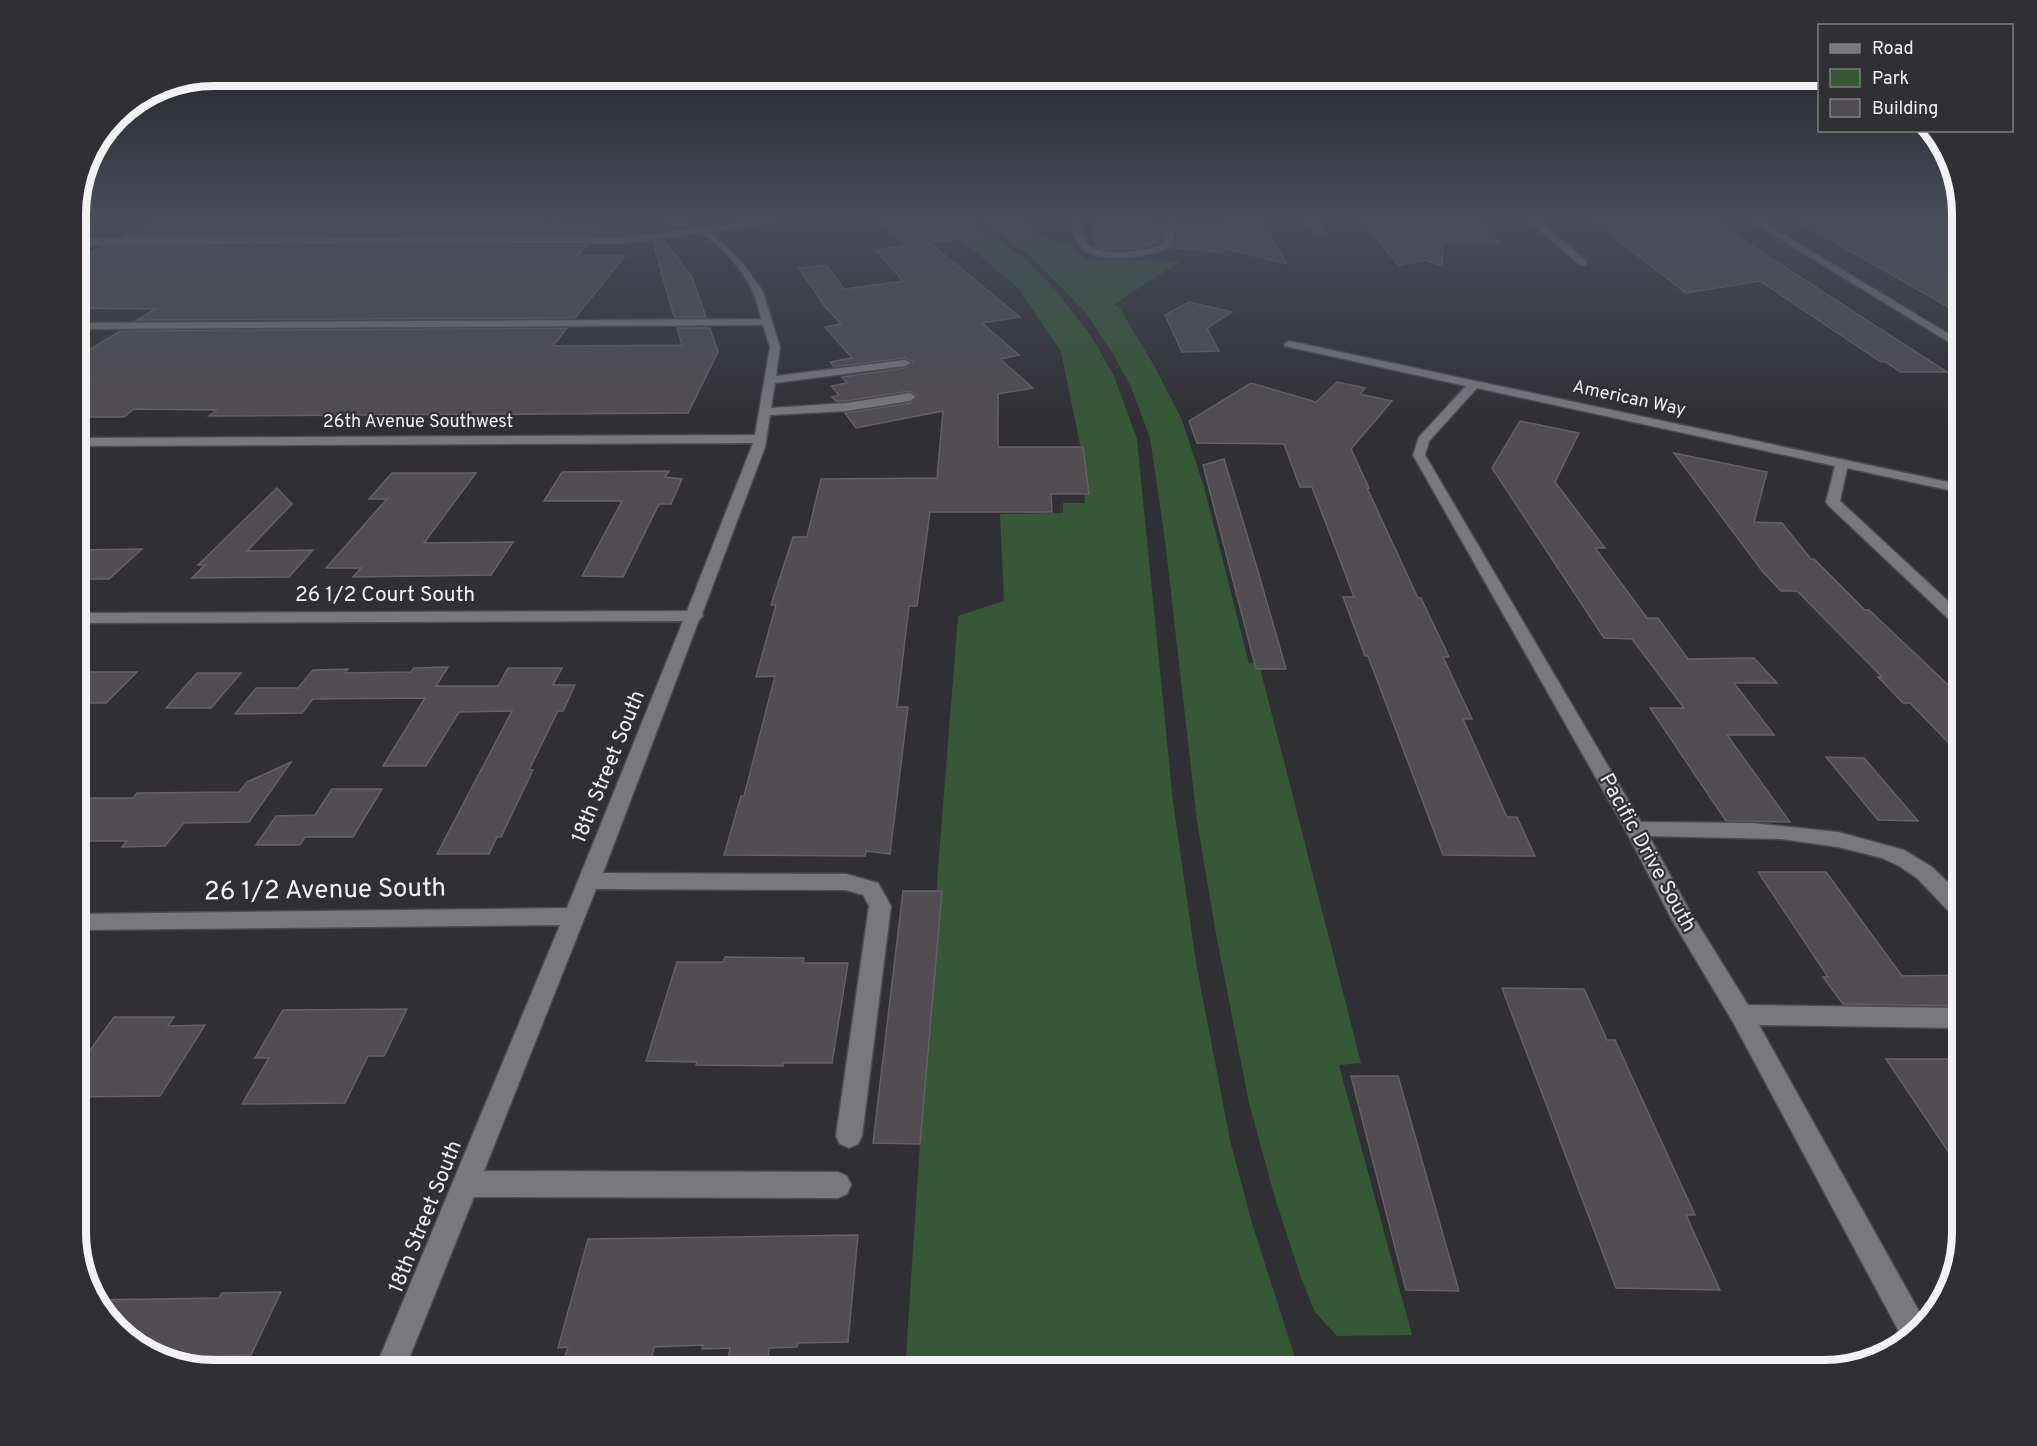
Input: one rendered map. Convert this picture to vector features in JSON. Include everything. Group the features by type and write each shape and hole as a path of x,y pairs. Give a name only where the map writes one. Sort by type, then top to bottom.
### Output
{"street":[{"name":"18th Street South","path":"394,1360 590,881 759,447 775,347 769,322 754,285"},
{"path":"1862,285 1952,340"},
{"path":"86,326 769,322"},
{"name":"American Way","path":"1289,344 1952,487"},
{"path":"771,380 905,363"},
{"name":"Pacific Drive South","path":"1474,384 1423,440 1419,455 1635,830 1680,914 1741,1015 1911,1326"},
{"path":"765,412 847,407 910,397"},
{"name":"26th Avenue Southwest","path":"86,442 760,439"},
{"path":"1842,463 1833,502 1952,613"},
{"name":"26 1/2 Court South","path":"86,618 695,616"},
{"path":"1635,830 1812,833 1895,854 1916,866 1952,898"},
{"path":"590,881 846,882 871,889 880,906 849,1136"},
{"name":"26 1/2 Avenue South","path":"86,922 575,916"},
{"path":"1741,1015 1952,1018"},
{"path":"466,1184 838,1185"}],"green space":[{"path":"1015,285 1051,285 1054,288 1091,336 1114,376 1137,439 1173,802 1196,963 1230,1140 1251,1220 1296,1360 906,1360 938,869 958,616 1004,601 1000,514 1063,513 1063,503 1085,503 1080,444 1061,352"},
{"path":"1060,285 1143,285 1113,305 1119,307 1155,367 1182,420 1204,487 1249,663 1259,664 1361,1063 1339,1065 1412,1335 1337,1336 1315,1312 1301,1278 1275,1198 1249,1103 1216,934 1197,821 1165,540 1150,438 1131,387 1113,354 1085,312"}],"building":[{"path":"86,285 601,285 575,318 137,320 156,309 86,308"},
{"path":"665,285 695,285 706,317 674,317"},
{"path":"811,285 841,285 844,289 870,285 982,285 1020,317 982,323 1019,355 1000,359 1033,388 998,394 998,447 1083,447 1089,494 1051,494 1052,512 930,512 917,606 909,606 897,707 908,707 890,854 866,851 865,856 724,855 741,796 744,796 775,676 756,677 776,605 771,605 793,537 807,537 821,479 937,478 943,411 856,428 845,413 910,403 918,396 910,391 847,401 836,401 832,397 839,395 831,386 847,383 842,377 905,368 913,362 905,358 834,367 830,362 852,358 825,327 841,324 826,308"},
{"path":"1676,285 1732,285 1686,293"},
{"path":"1767,285 1813,285 1947,372 1900,372 1886,362 1881,362"},
{"path":"1910,285 1952,285 1952,309"},
{"path":"1189,302 1232,312 1207,328 1219,351 1182,352 1165,315"},
{"path":"567,328 553,346 682,345 677,328 710,328 718,352 688,413 209,416 216,410 134,409 124,417 86,417 86,352 120,331"},
{"path":"1337,382 1365,388 1360,394 1392,401 1351,449 1418,598 1421,598 1449,657 1443,657 1472,719 1463,719 1507,817 1517,817 1535,856 1443,855 1368,656 1365,656 1343,597 1354,597 1312,487 1300,487 1284,444 1197,443 1189,421 1251,383 1316,402"},
{"path":"1520,421 1579,433 1555,482 1605,548 1595,548 1647,618 1658,618 1688,659 1754,658 1777,683 1734,683 1774,735 1727,735 1790,822 1726,821 1650,708 1684,708 1632,639 1604,638 1492,468"},
{"path":"1674,453 1767,472 1754,522 1782,523 1811,559 1814,559 1865,610 1869,610 1952,689 1952,747 1910,703 1903,703 1878,677 1882,677 1797,591 1781,591 1763,572"},
{"path":"1224,459 1286,669 1256,669 1203,465"},
{"path":"669,471 665,477 682,479 671,504 659,504 623,577 582,576 622,501 544,501 562,472"},
{"path":"392,473 476,473 424,543 513,542 491,575 353,577 361,568 326,568 387,499 369,499"},
{"path":"277,488 292,504 247,551 313,550 289,577 192,578 205,565 198,565"},
{"path":"142,549 109,579 86,579 86,550"},
{"path":"448,667 436,686 498,686 508,668 562,668 553,685 575,685 563,711 558,711 529,770 533,770 501,837 497,837 489,854 437,854 512,711 459,712 426,766 383,766 425,698 313,699 302,713 235,714 256,688 298,688 313,670 348,669 345,673 411,672 414,668"},
{"path":"86,672 137,672 106,703 86,703"},
{"path":"197,673 241,673 211,708 166,708"},
{"path":"1826,757 1864,758 1918,821 1878,820"},
{"path":"291,762 249,822 184,823 165,846 122,847 127,841 86,841 86,798 133,798 137,793 239,792 247,782"},
{"path":"332,789 382,789 353,837 305,837 300,845 256,845 276,816 315,815"},
{"path":"1758,872 1826,872 1902,976 1952,975 1952,1006 1843,1004 1823,977 1828,977"},
{"path":"903,891 942,891 920,1144 873,1143"},
{"path":"725,957 804,958 803,963 848,963 832,1063 783,1063 783,1066 696,1065 697,1062 646,1061 677,962 723,962"},
{"path":"1502,988 1584,989 1607,1040 1615,1040 1695,1215 1686,1215 1720,1290 1616,1288"},
{"path":"407,1009 384,1056 368,1056 345,1103 242,1104 269,1058 255,1058 283,1010"},
{"path":"114,1017 174,1017 168,1026 205,1025 160,1096 86,1097 86,1056"},
{"path":"1886,1059 1952,1059 1952,1157"},
{"path":"1351,1076 1398,1076 1459,1291 1406,1290"},
{"path":"858,1235 848,1342 798,1343 797,1347 769,1348 768,1360 728,1360 730,1348 702,1349 703,1345 654,1347 651,1360 564,1360 568,1347 558,1348 588,1239"},
{"path":"281,1292 251,1355 202,1356 200,1359 172,1354 135,1334 112,1311 105,1300 219,1298 222,1293"}]}
